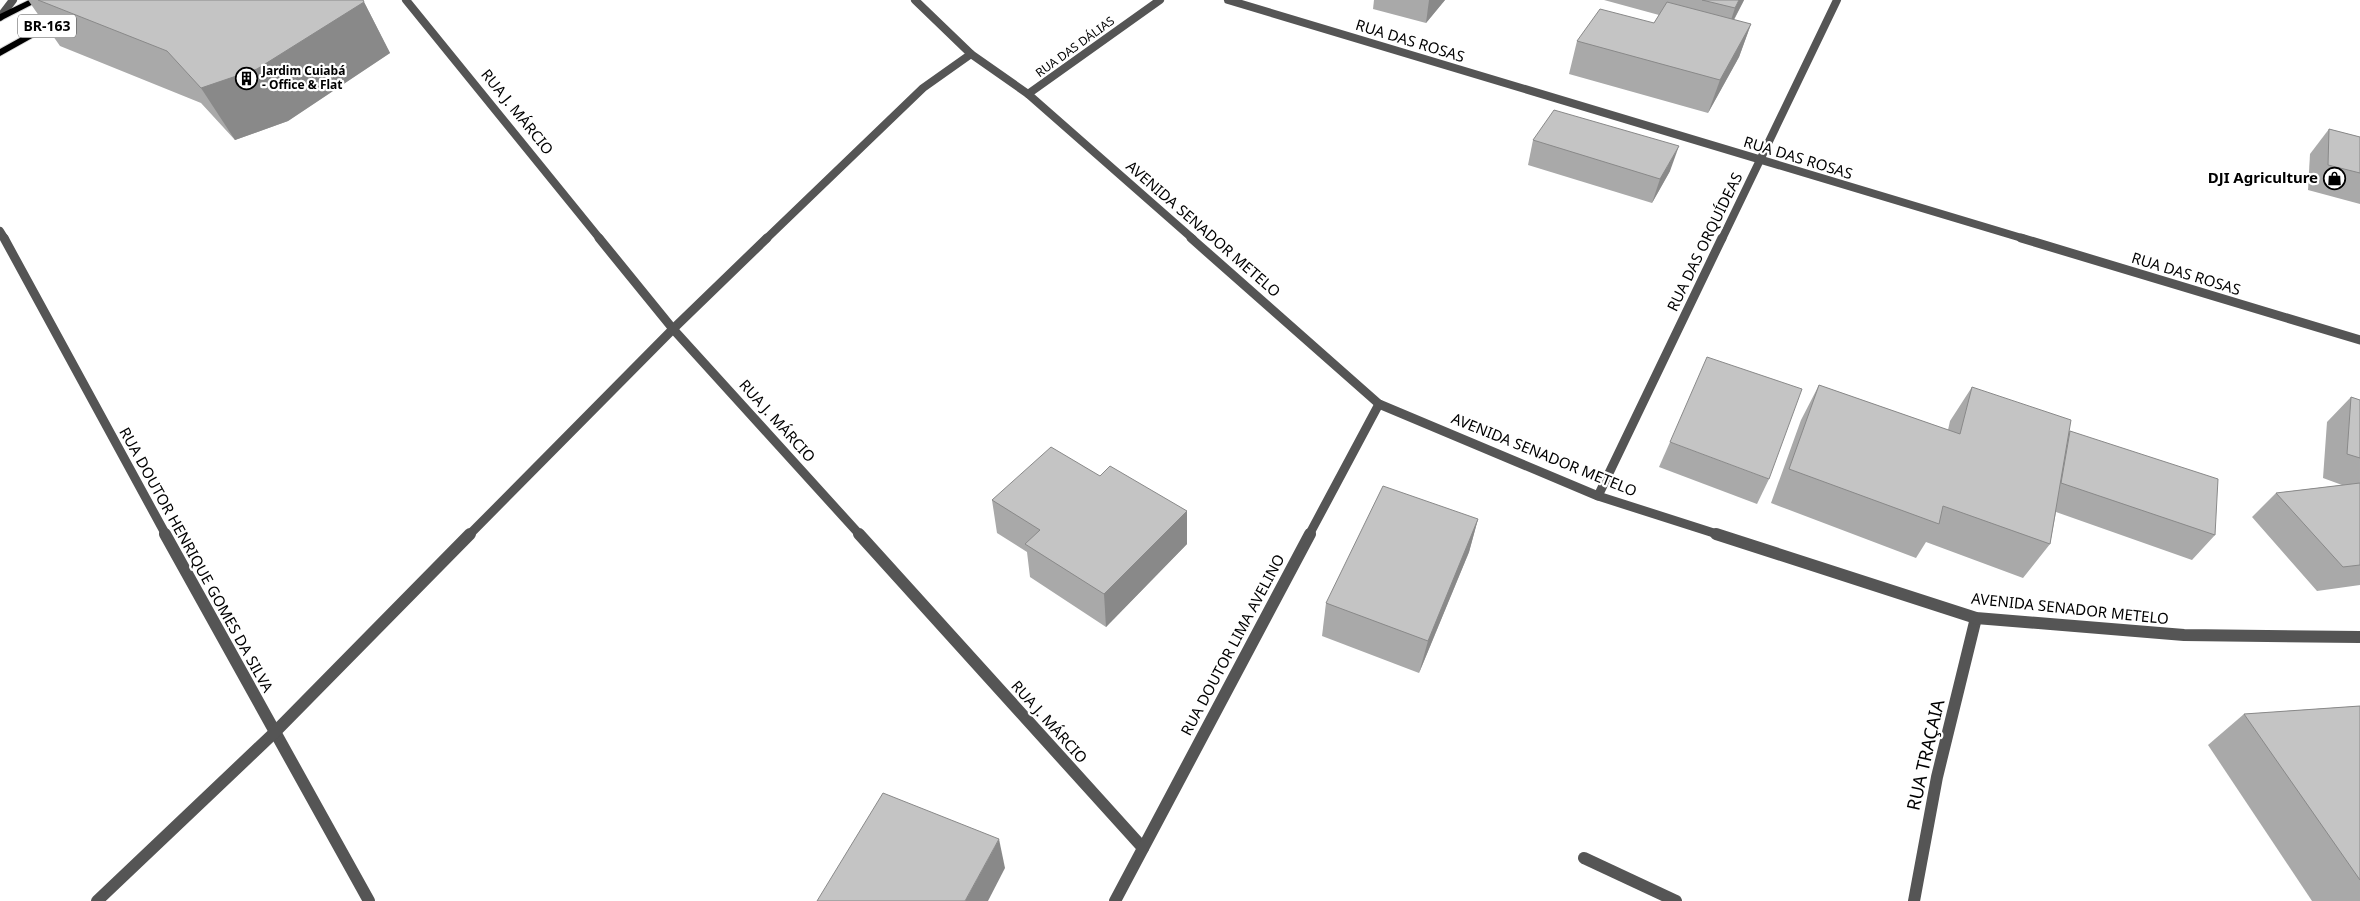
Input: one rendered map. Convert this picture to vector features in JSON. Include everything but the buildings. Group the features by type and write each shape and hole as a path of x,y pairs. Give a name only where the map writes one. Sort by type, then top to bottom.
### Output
{"highway":[{"name":"BR-163","path":"0,18 36,0"},
{"name":"BR-163","path":"0,53 95,0"}],"street":[{"path":"0,18 12,0"},
{"name":"RUA J. MÁRCIO","path":"406,0 672,329 1143,848"},
{"name":"AVENIDA SENADOR METELO","path":"915,0 972,54 1028,94 1379,404 1598,496 1976,618 2184,635 2360,637"},
{"name":"RUA DAS DÁLIAS","path":"1028,94 1160,0"},
{"name":"RUA DAS ROSAS","path":"1228,0 1758,161 2360,340"},
{"name":"RUA DAS ORQUÍDEAS","path":"1598,496 1758,161 1838,0"},
{"path":"97,901 274,733 672,329 923,88 972,54"},
{"name":"RUA DOUTOR HENRIQUE GOMES DA SILVA","path":"0,231 274,733 369,901"},
{"name":"RUA DOUTOR LIMA AVELINO","path":"1115,901 1379,404"},
{"name":"RUA TRAÇAIA","path":"1914,901 1937,777 1976,618"},
{"path":"1584,858 1676,901"}],"place":[{"name":"Jardim Cuiabá - Office & Flat","path":"246,78"},
{"name":"DJI Agriculture","path":"2334,178"}]}
